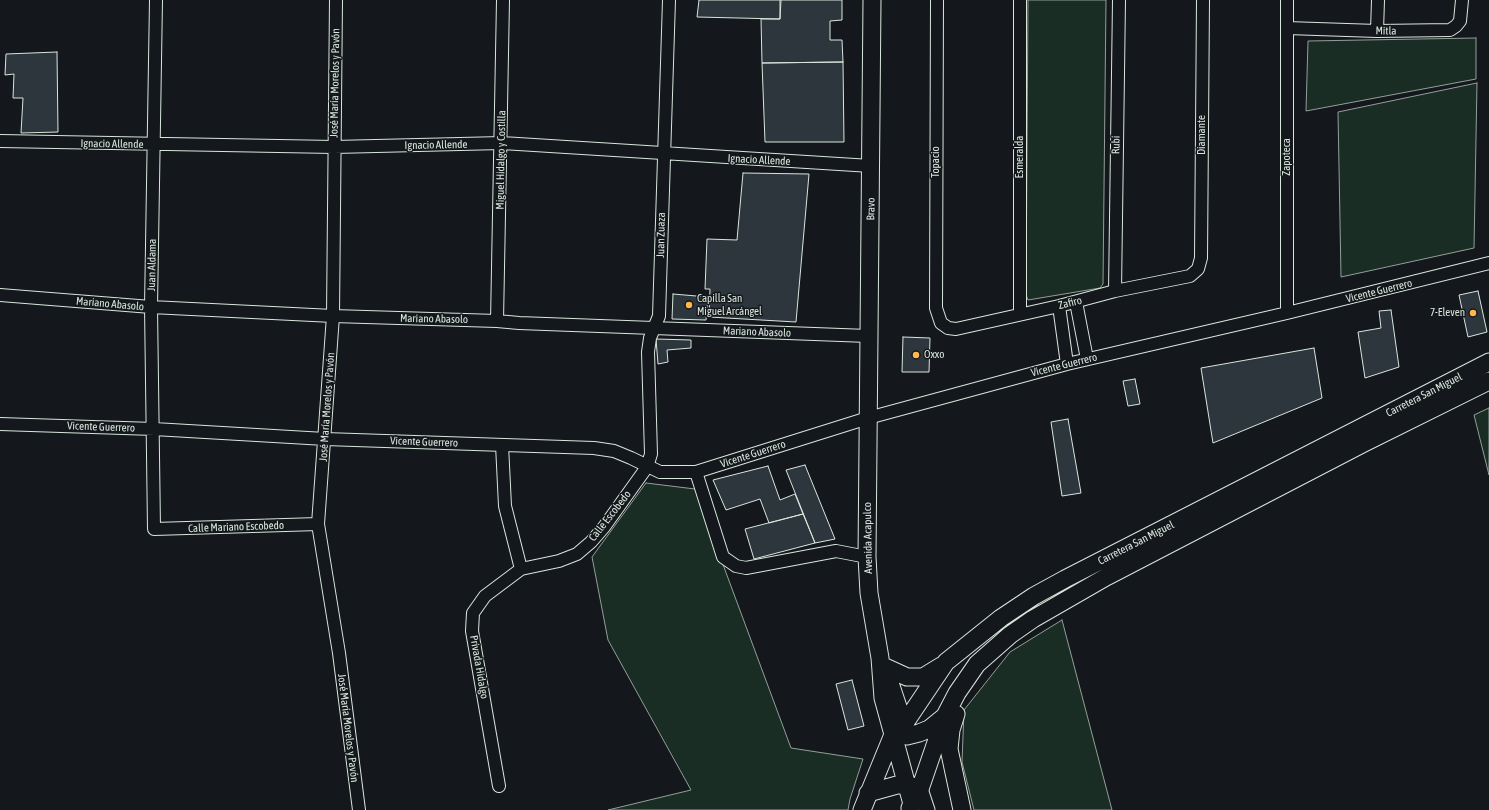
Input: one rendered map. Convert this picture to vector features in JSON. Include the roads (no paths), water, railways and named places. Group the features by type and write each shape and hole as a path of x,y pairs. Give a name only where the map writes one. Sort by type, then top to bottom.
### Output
{"main road":[{"name":"Bravo","path":"868,418 868,336 872,166 872,0"},
{"name":"Carretera San Miguel","path":"862,810 877,770 946,662 1001,618 1040,592 1489,362"},
{"name":"Carretera San Miguel","path":"915,809 914,787 945,716 957,693 977,664 1010,635 1033,619 1106,577 1364,443 1489,381"},
{"name":"Avenida Acapulco","path":"868,418 867,557 869,593 882,663 902,730"},
{"path":"882,663 907,677 923,677 946,662"},
{"name":"Avenida Acapulco","path":"882,663 883,698 902,730"},
{"path":"962,810 949,749 951,730 959,702 977,664"},
{"path":"877,770 883,735 883,698"},
{"path":"868,793 897,785 914,787 902,730 929,729 945,716"}],"street":[{"name":"Juan Aldama","path":"154,529 154,429 151,307 156,0"},
{"name":"José María Morelos y Pavón","path":"336,0 333,316 318,524 338,651 359,810"},
{"name":"Miguel Hidalgo y Costilla","path":"497,321 502,143 503,0"},
{"name":"Juan Zuaza","path":"647,467 651,454 648,352 654,327 659,316 669,0"},
{"name":"Topacio","path":"937,0 936,308 941,323"},
{"name":"Esmeralda","path":"1020,0 1020,314"},
{"name":"Rubí","path":"1115,291 1119,0"},
{"name":"Diamante","path":"1198,269 1201,258 1203,0"},
{"name":"Zapoteca","path":"1287,0 1287,313"},
{"path":"1377,31 1378,0"},
{"name":"Mitla","path":"1287,28 1377,31 1450,30 1460,21 1462,0"},
{"name":"Ignacio Allende","path":"0,142 334,147 502,143 872,166"},
{"name":"Vicente Guerrero","path":"0,424 154,429 325,439 594,448 620,454 660,472 696,472 868,418 1067,364 1489,264"},
{"name":"Zafiro","path":"941,323 948,328 956,329 1076,302 1115,291 1190,276 1198,269"},
{"name":"Mariano Abasolo","path":"0,295 151,307 333,316 868,336"},
{"path":"1076,302 1087,359"},
{"path":"1059,306 1067,364"},
{"path":"502,445 505,506 521,569"},
{"name":"Calle Escobedo","path":"521,569 559,561 577,554 604,527 647,467"},
{"path":"696,472 723,557 736,566 746,568 836,552 867,557"},
{"name":"Calle Mariano Escobedo","path":"154,529 318,524"},
{"name":"Privada Hidalgo","path":"499,786 472,622 473,613 485,596 521,569"}],"place":[{"name":"Capilla San Miguel Arcángel","path":"689,305"},
{"name":"7-Eleven","path":"1473,313"},
{"name":"Oxxo","path":"916,355"}]}
